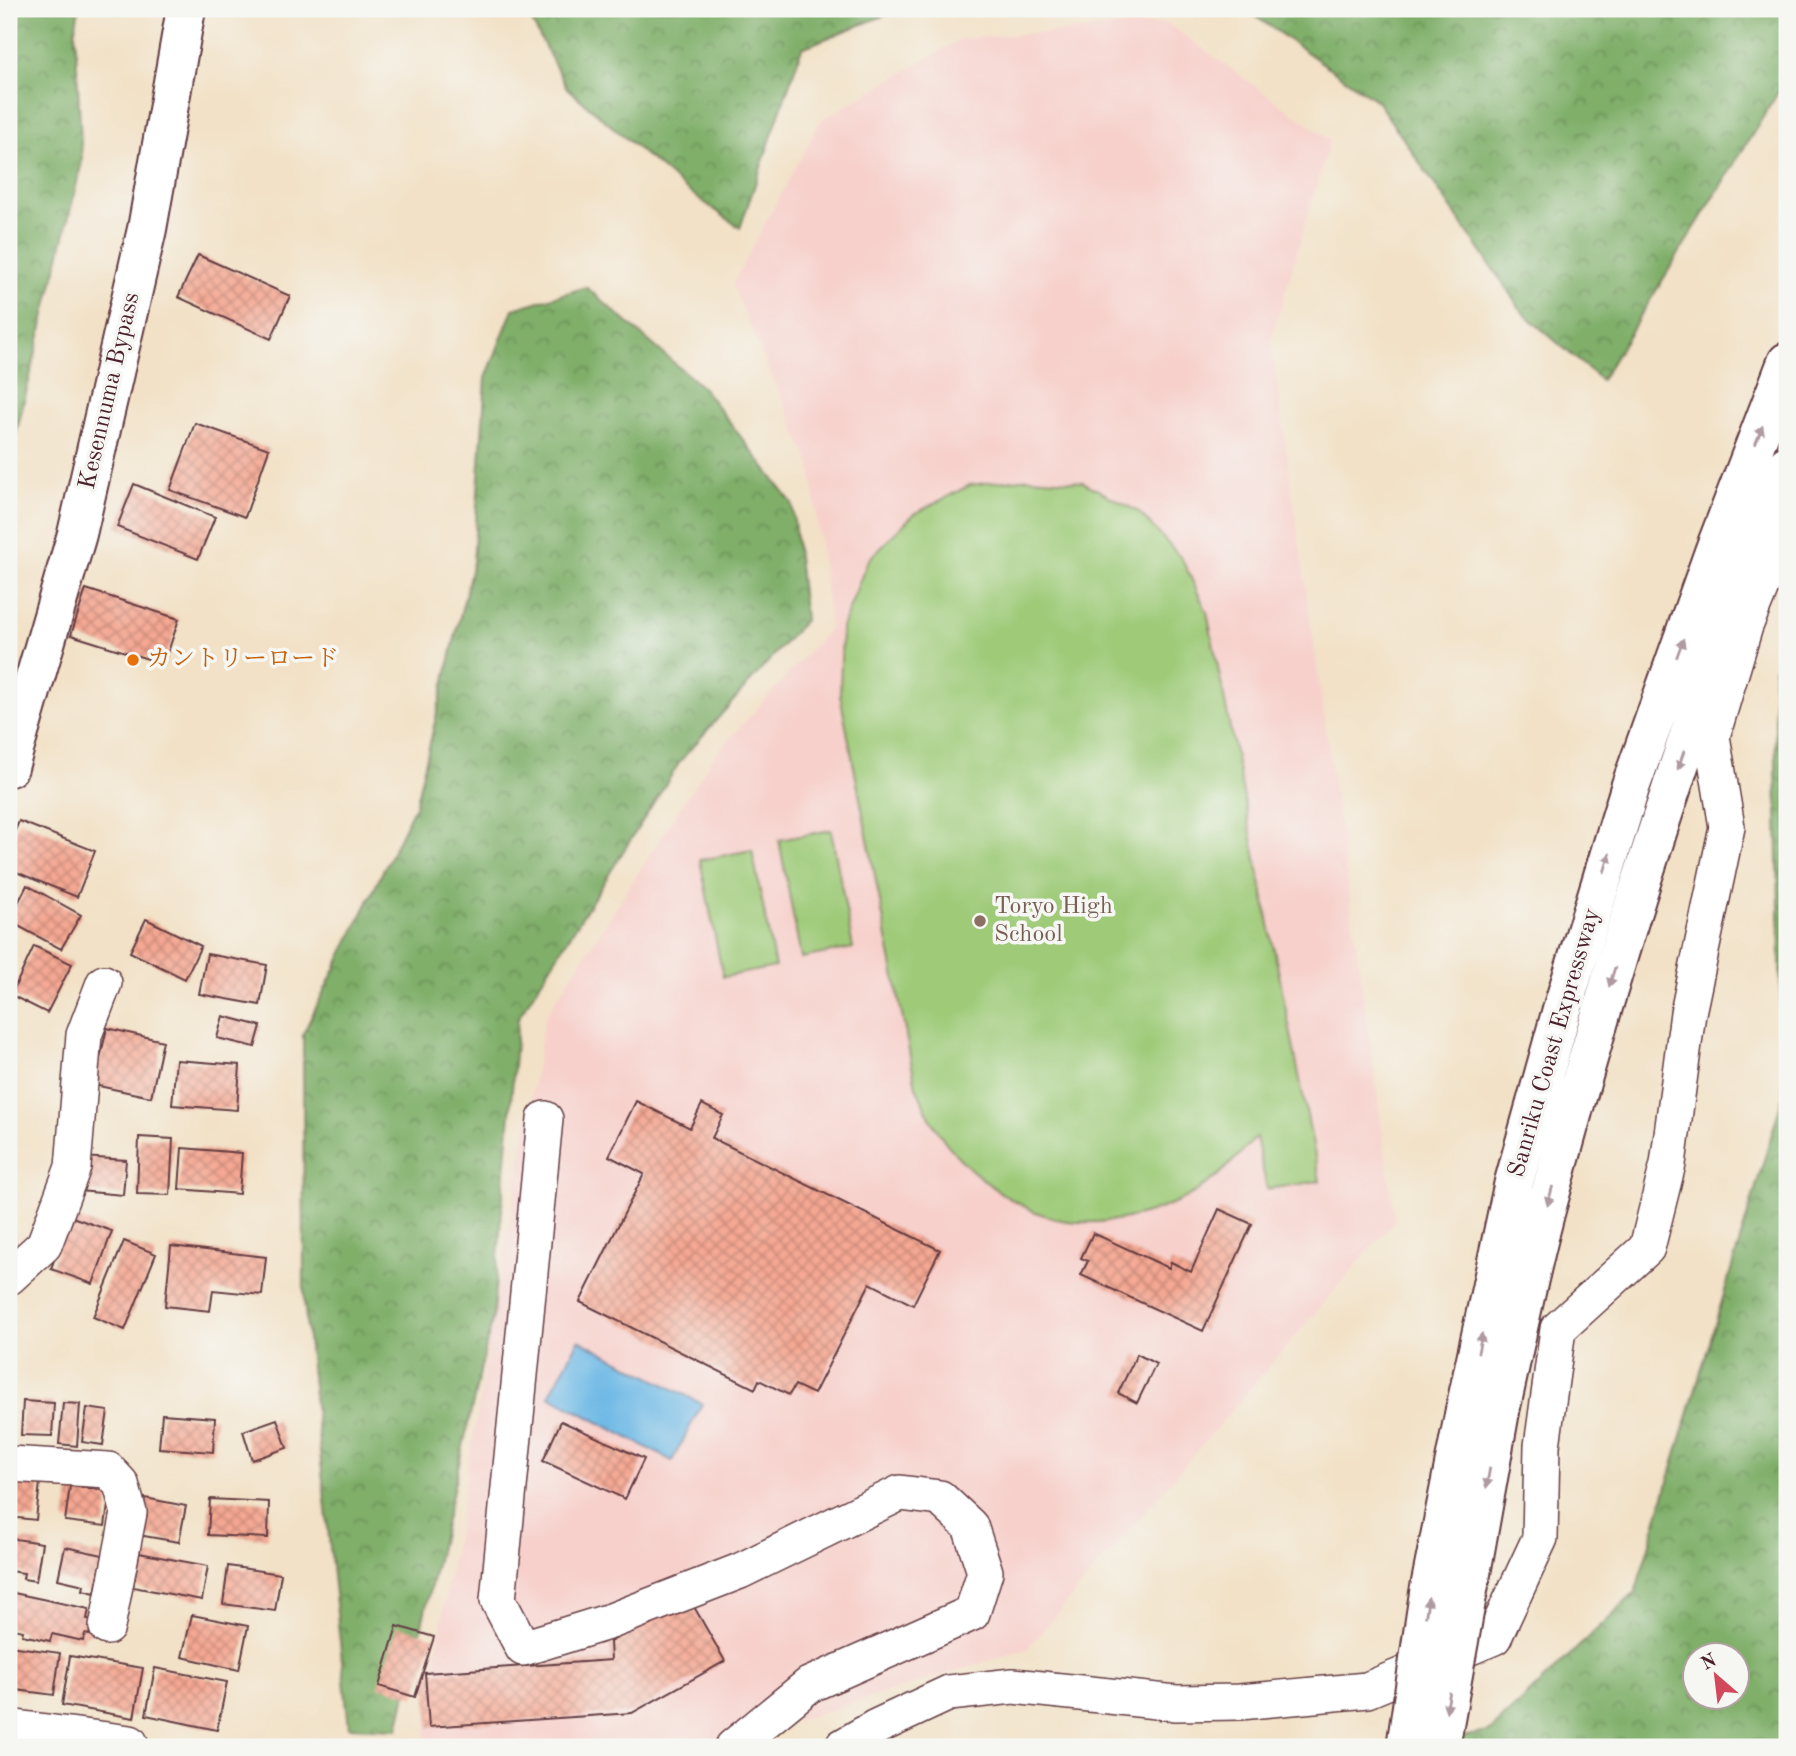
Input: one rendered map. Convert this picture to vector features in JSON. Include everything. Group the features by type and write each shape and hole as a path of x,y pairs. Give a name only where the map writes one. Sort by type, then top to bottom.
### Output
{"highway":[{"name":"Kesennuma Bypass","path":"9,767 77,534 147,229 186,9"},
{"name":"Sanriku Coast Expressway","path":"1440,1747 1514,1182 1565,1000 1635,775 1714,552 1787,362"},
{"name":"Sanriku Coast Expressway","path":"1406,1747 1429,1592 1549,1197 1598,1023 1672,786 1748,566 1787,465"}],"street":[{"path":"842,1747 876,1727 949,1693 1013,1686 1176,1703 1240,1702 1367,1690 1494,1637 1540,1538 1542,1446 1558,1329 1647,1248 1668,1164 1688,1013 1727,827 1712,736 1745,626 1787,523"},
{"path":"9,1277 44,1245 73,1167 84,1035 104,983"},
{"path":"545,1119 498,1600 523,1648 611,1621 740,1571 900,1493 940,1498 970,1526 985,1572 972,1613 809,1685 733,1747"},
{"path":"9,1464 108,1470 121,1484 129,1513 107,1627"},
{"path":"9,1727 130,1743"}],"shaded area":[{"name":"Toryo High School","path":"1167,23 1330,140 1271,340 1395,1220 1027,1649 712,1747 424,1747 433,1671 545,1017 713,757 830,628 811,466 732,285 821,120 961,39"}],"green space":[{"path":"9,9 79,9 75,29 82,162 9,463"},
{"path":"525,9 901,9 802,48 740,228 683,187 567,88"},
{"path":"1245,9 1787,9 1787,78 1601,380 1524,314 1377,101"},
{"path":"586,287 703,388 792,503 805,620 681,760 518,1018 493,1316 398,1729 349,1727 304,1301 303,1034 415,806 473,562 486,378 513,309"},
{"path":"1030,478 1083,482 1139,512 1182,559 1207,612 1320,1181 1267,1189 1256,1137 1198,1191 1160,1209 1129,1218 1096,1222 1049,1217 1017,1203 972,1170 937,1130 916,1087 840,695 842,627 868,560 914,514 970,485"},
{"path":"1787,643 1787,1747 1402,1747 1489,1732 1635,1593 1783,1096 1774,670"},
{"path":"831,830 853,948 801,958 779,840"},
{"path":"752,850 775,967 723,977 700,860"}],"water":[{"path":"579,1340 702,1404 672,1461 549,1396"}],"building":[{"path":"198,255 290,296 271,339 178,297"},
{"path":"195,423 269,449 245,517 170,490"},
{"path":"134,484 215,517 198,559 117,527"},
{"path":"86,589 179,619 164,664 71,635"},
{"path":"19,821 95,851 77,897 9,869 9,845"},
{"path":"27,885 81,915 61,949 9,921"},
{"path":"146,919 201,946 185,979 130,952"},
{"path":"34,946 72,964 47,1013 11,995"},
{"path":"207,954 267,965 260,1005 199,994"},
{"path":"223,1016 261,1026 255,1047 217,1038"},
{"path":"107,1028 163,1041 151,1097 94,1085"},
{"path":"176,1060 240,1065 237,1110 172,1105"},
{"path":"636,1101 690,1128 702,1104 723,1115 712,1138 940,1250 913,1305 870,1283 814,1394 795,1385 789,1395 759,1380 755,1389 580,1302 644,1174 609,1156"},
{"path":"139,1137 173,1139 170,1195 137,1194"},
{"path":"182,1148 242,1153 239,1194 179,1189"},
{"path":"82,1157 126,1160 123,1195 79,1191"},
{"path":"1219,1209 1252,1224 1203,1331 1081,1275 1088,1261 1081,1258 1093,1233 1169,1268 1171,1262 1191,1272"},
{"path":"69,1216 112,1231 93,1284 51,1269"},
{"path":"124,1241 156,1254 125,1330 93,1317"},
{"path":"171,1246 266,1257 262,1295 213,1290 210,1311 165,1306"},
{"path":"1137,1354 1156,1364 1137,1403 1118,1393"},
{"path":"23,1401 54,1403 52,1436 21,1435"},
{"path":"63,1403 80,1404 77,1446 59,1444"},
{"path":"87,1408 108,1411 103,1445 82,1442"},
{"path":"162,1414 215,1418 213,1452 159,1448"},
{"path":"277,1419 287,1448 252,1460 243,1431"},
{"path":"561,1421 644,1459 625,1499 543,1461"},
{"path":"9,1479 40,1482 36,1520 9,1517"},
{"path":"70,1486 110,1491 105,1526 65,1521"},
{"path":"145,1498 186,1506 179,1542 138,1535"},
{"path":"210,1499 269,1502 268,1538 208,1535"},
{"path":"9,1538 42,1543 36,1581 23,1579 24,1573 9,1571"},
{"path":"65,1547 103,1555 95,1593 83,1590 84,1585 58,1579"},
{"path":"139,1553 208,1566 202,1600 133,1587"},
{"path":"228,1566 281,1574 275,1611 223,1604"},
{"path":"9,1592 89,1609 87,1619 93,1620 89,1635 85,1634 83,1641 52,1634 50,1641 22,1635 23,1631 9,1628"},
{"path":"689,1598 725,1661 632,1713 429,1727 425,1673 611,1660 610,1642"},
{"path":"192,1615 248,1626 239,1670 182,1657"},
{"path":"397,1626 434,1637 415,1697 379,1686"},
{"path":"9,1646 60,1653 54,1695 9,1689"},
{"path":"70,1656 143,1668 134,1718 62,1705"},
{"path":"155,1668 227,1682 217,1730 146,1715"}],"place":[{"name":"カントリーロード","path":"133,660"},
{"name":"Toryo High School","path":"980,921"}]}
